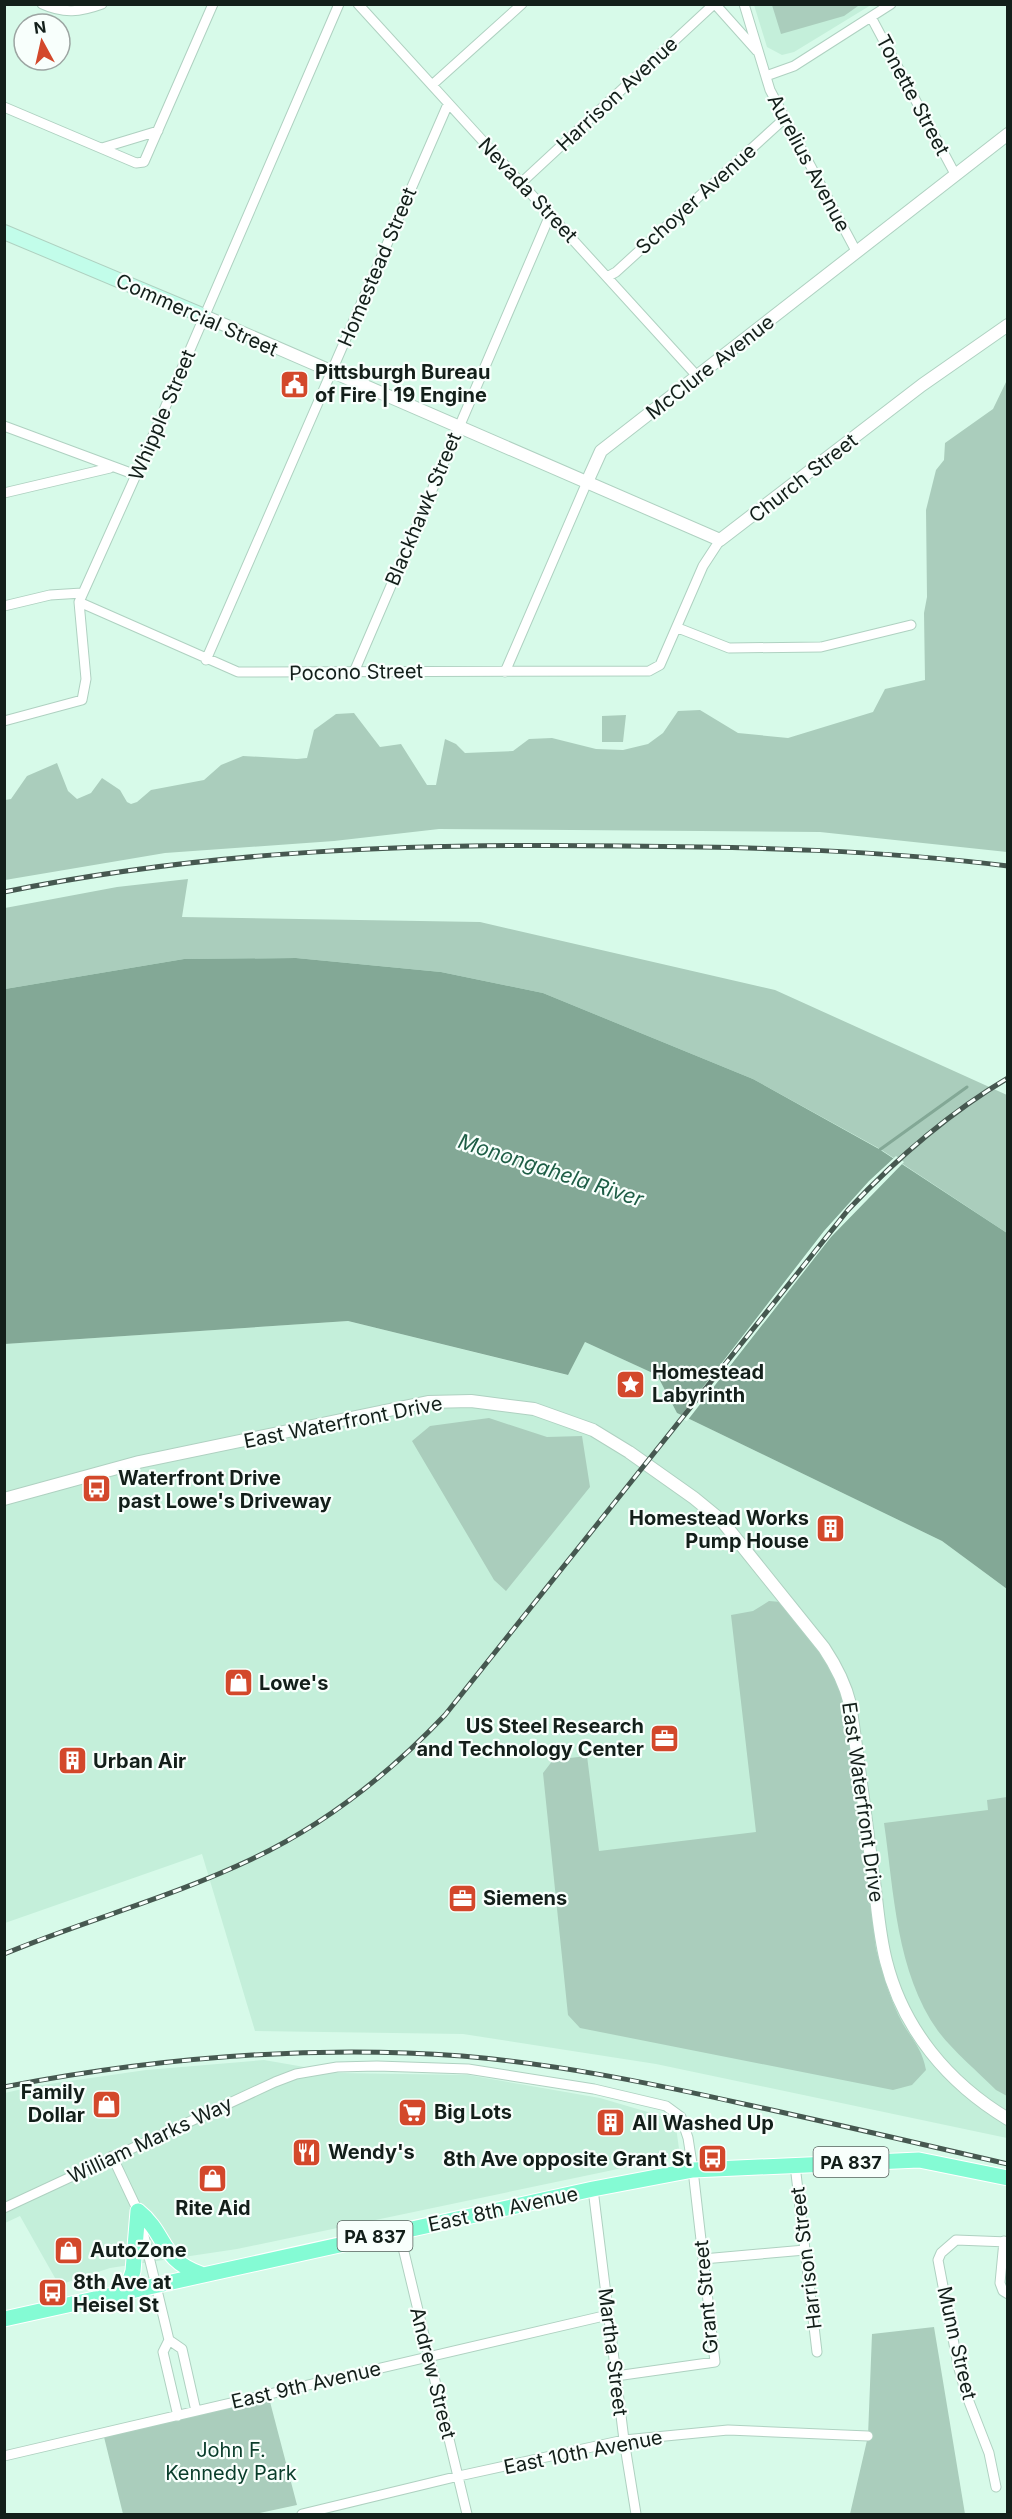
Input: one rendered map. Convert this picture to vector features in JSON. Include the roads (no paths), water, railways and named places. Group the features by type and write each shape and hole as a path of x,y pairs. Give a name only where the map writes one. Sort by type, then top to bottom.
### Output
{"main road":[{"name":"Commercial Street","path":"4,232 204,316"},
{"name":"East 8th Avenue","path":"4,2319 399,2231 693,2170 920,2160 1008,2178"},
{"path":"138,2211 149,2220 172,2258 186,2268 202,2274"},
{"path":"118,2293 129,2283 133,2271 138,2211"}],"street":[{"path":"42,4 56,10 80,12 102,4"},
{"path":"4,107 136,163 144,162 213,4"},
{"name":"Whipple Street","path":"80,597 89,582 136,475 339,4"},
{"name":"Nevada Street","path":"358,4 697,376"},
{"path":"432,85 522,4"},
{"path":"715,4 758,53"},
{"name":"Harrison Avenue","path":"520,183 715,4"},
{"name":"Aurelius Avenue","path":"744,4 770,90 856,251"},
{"path":"766,76 794,66 891,4"},
{"name":"Tonette Street","path":"871,17 955,174"},
{"name":"Homestead Street","path":"206,660 448,104"},
{"name":"Schoyer Avenue","path":"607,277 616,272 784,119"},
{"path":"102,148 159,131"},
{"name":"McClure Avenue","path":"505,672 601,452 1008,134"},
{"name":"Blackhawk Street","path":"354,672 550,215"},
{"name":"Commercial Street","path":"204,316 720,540"},
{"name":"Church Street","path":"649,671 660,665 703,566 720,540 922,384 1008,325"},
{"path":"4,426 136,475"},
{"path":"4,493 112,468"},
{"name":"Pocono Street","path":"4,606 51,595 80,597 206,660 238,672 649,671"},
{"path":"4,721 82,700 86,679 80,597"},
{"path":"678,628 729,648 821,647 911,625"},
{"name":"East Waterfront Drive","path":"4,1499 139,1462 428,1402 471,1401 513,1405 558,1416 593,1430 694,1498 722,1521 836,1665 843,1679 850,1704 881,1937 893,1985 911,2025 944,2069 959,2084 1008,2119"},
{"name":"William Marks Way","path":"4,2208 112,2156 296,2074 337,2067 468,2069 594,2089 666,2106 681,2117 693,2170"},
{"path":"112,2156 138,2211 170,2340 182,2349 196,2411"},
{"name":"Harrison Street","path":"795,2165 817,2352"},
{"name":"Grant Street","path":"616,2376 715,2362 693,2170"},
{"name":"Martha Street","path":"594,2189 624,2440 636,2514"},
{"name":"Andrew Street","path":"399,2231 468,2514"},
{"name":"Munn Street","path":"996,2487 989,2453 966,2394 958,2365 938,2260 941,2253 956,2240 1006,2241"},
{"path":"1006,2241 1000,2283 1003,2291 1008,2294"},
{"path":"704,2259 805,2250"},
{"name":"East 9th Avenue","path":"4,2456 608,2314"},
{"path":"170,2340 163,2352 178,2416"},
{"name":"East 10th Avenue","path":"302,2514 459,2476 624,2440 728,2430 868,2436"}],"water":[{"name":"Monongahela River","path":"296,958 441,972 543,993 753,1079 879,1149 1007,1233 1007,1589 942,1541 677,1413 657,1375 585,1342 568,1375 348,1321 5,1344 5,989 184,959"}],"waterway":[{"path":"878,1151 967,1087"}],"railway":[{"path":"4,892 81,878 235,858 390,848 546,845 768,849 912,856 1008,866"},
{"path":"4,1954 160,1897 252,1859 331,1814 402,1757 445,1715 848,1210 923,1138 1008,1078"},
{"path":"4,2087 117,2068 232,2056 347,2052 462,2056 568,2069 639,2082 1008,2164"}],"place":[{"name":"Pittsburgh Bureau of Fire | 19 Engine","path":"294,384"},
{"name":"Homestead Labyrinth","path":"631,1384"},
{"name":"Waterfront Drive past Lowe's Driveway","path":"97,1489"},
{"name":"Homestead Works Pump House","path":"830,1529"},
{"name":"Lowe's","path":"238,1683"},
{"name":"US Steel Research and Technology Center","path":"665,1738"},
{"name":"Urban Air","path":"72,1761"},
{"name":"Siemens","path":"462,1898"},
{"name":"Family Dollar","path":"106,2104"},
{"name":"Big Lots","path":"413,2112"},
{"name":"All Washed Up","path":"611,2123"},
{"name":"Wendy's","path":"307,2152"},
{"name":"8th Ave opposite Grant St","path":"713,2159"},
{"name":"Rite Aid","path":"213,2178"},
{"name":"AutoZone","path":"69,2250"},
{"name":"8th Ave at Heisel St","path":"52,2293"}],"park label":[{"name":"John F. Kennedy Park","path":"231,2462"}]}
